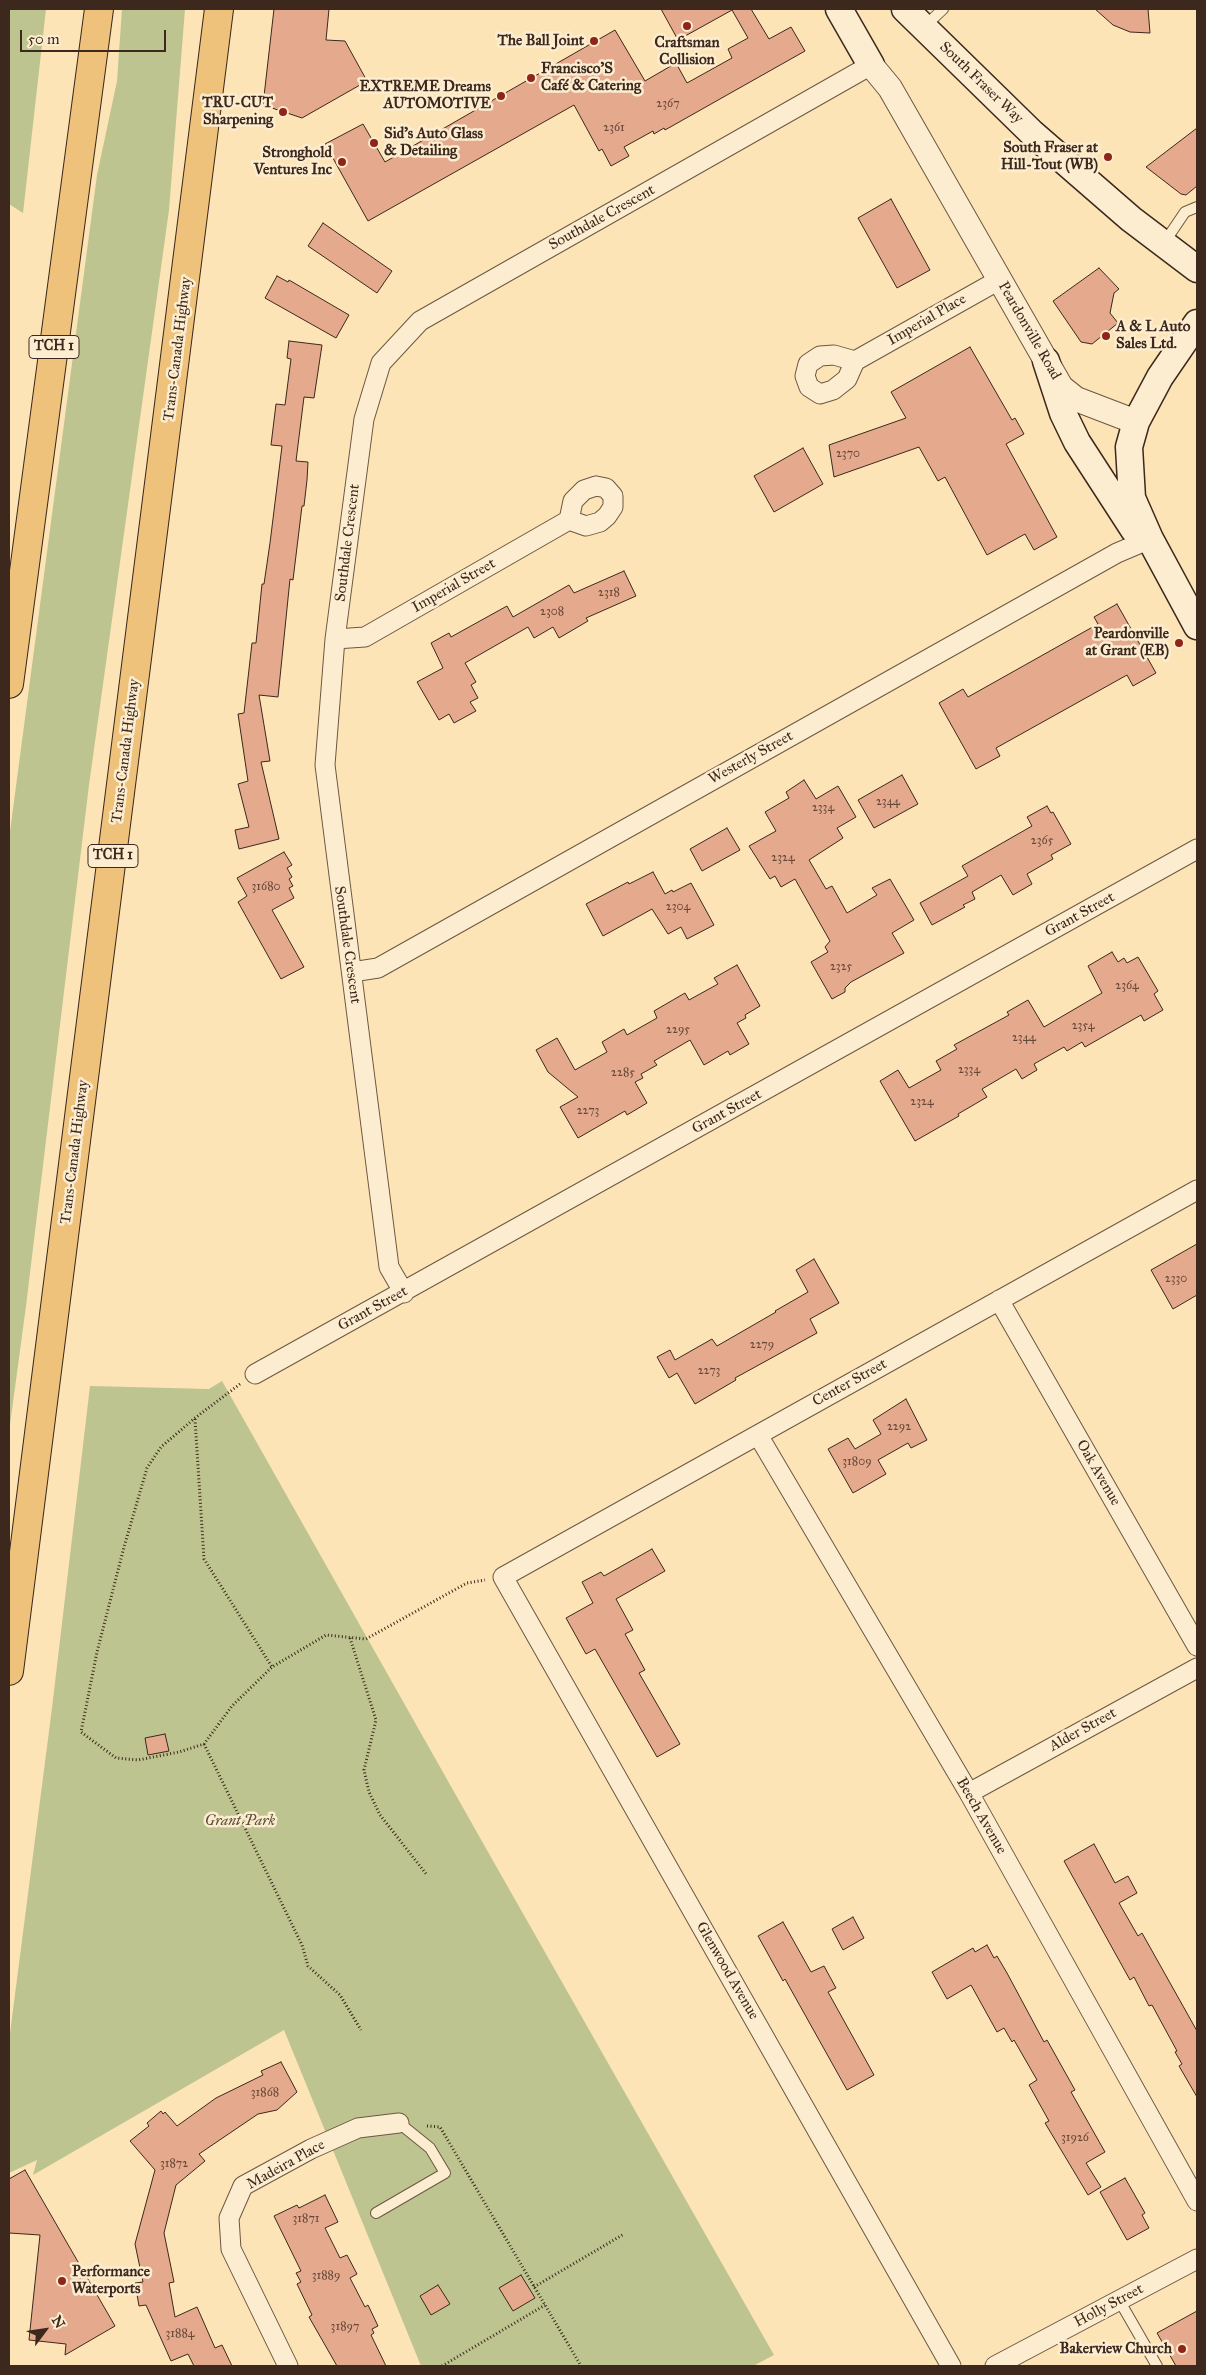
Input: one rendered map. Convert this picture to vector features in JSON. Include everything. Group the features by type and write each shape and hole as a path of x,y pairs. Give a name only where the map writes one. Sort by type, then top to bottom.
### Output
{"highway":[{"name":"TCH 1","path":"9,684 99,9"},
{"name":"Trans-Canada Highway","path":"9,1671 220,9"}],"main road":[{"path":"839,9 871,65"},
{"name":"South Fraser Way","path":"905,9 1032,132 1131,219 1197,270"},
{"path":"1197,323 1160,377 1136,422 1129,447 1132,498 1150,539 1197,626"},
{"path":"1046,361 1062,413 1077,442 1132,529 1150,539"}],"street":[{"name":"Peardonville Road","path":"871,65 890,88 1061,387 1076,399 1136,422"},
{"name":"Southdale Crescent","path":"404,1293 389,1267 325,765 335,639 364,419 381,363 420,321 871,65"},
{"name":"Imperial Place","path":"855,361 999,280"},
{"name":"Imperial Street","path":"335,639 365,637 570,520"},
{"name":"Westerly Street","path":"352,972 378,968 1117,553 1150,539"},
{"name":"Grant Street","path":"255,1374 404,1293 1197,849"},
{"name":"Center Street","path":"503,1577 1197,1190"},
{"name":"Oak Avenue","path":"999,1300 1197,1646"},
{"name":"Beech Avenue","path":"758,1435 969,1793 1197,2201"},
{"name":"Glenwood Avenue","path":"503,1577 951,2366"},
{"name":"Alder Street","path":"969,1793 1197,1668"},
{"name":"Madeira Place","path":"288,2366 231,2250 229,2218 243,2186 311,2149 358,2128 399,2123"},
{"name":"Holly Street","path":"994,2366 1197,2259"}],"lane":[{"path":"923,27 943,9"},
{"path":"1163,244 1185,212 1197,208"},
{"path":"376,2213 445,2173 430,2148 399,2123"},
{"path":"1119,2300 1157,2366"}],"path":[{"path":"255,1374 194,1418 161,1447 147,1468 102,1633 81,1732 116,1758 138,1760 179,1752 204,1744 232,1706 272,1668 326,1635 366,1639 467,1582 503,1577"},
{"path":"194,1418 204,1559 272,1668"},
{"path":"350,1638 376,1720 364,1770 369,1792 380,1815 427,1875"},
{"path":"204,1744 302,1945 308,1966 340,1995 361,2030"},
{"path":"399,2123 440,2127 581,2366"},
{"path":"534,2287 624,2234"},
{"path":"442,2366 545,2305"}],"green space":[{"path":"9,9 46,9 23,213 9,204"},
{"path":"122,9 185,9 169,210 89,785 9,1432 9,839 97,175 117,81"},
{"name":"Grant Park","path":"222,1381 774,2355 753,2366 421,2366 284,2030 33,2175 37,2160 9,2173 9,2041 52,1708 90,1386 209,1389"}],"building":[{"path":"274,9 329,9 326,40 345,41 367,81 302,118 263,105"},
{"path":"661,9 751,9 769,39 791,27 805,51 665,130 664,128 654,134 653,131 624,147 629,156 611,166 602,149 599,151 574,105 368,221 325,144 363,124 385,162 615,30 645,81 676,63 687,83 732,58 728,49 748,38 732,10 678,40"},
{"path":"1095,9 1148,9 1150,33 1130,32 1113,25"},
{"path":"1197,128 1197,186 1186,195 1181,194 1146,167"},
{"path":"891,199 930,270 897,288 858,218"},
{"path":"323,223 392,271 377,293 308,246"},
{"path":"1099,268 1119,289 1114,293 1110,313 1118,323 1092,344 1081,342 1053,301"},
{"path":"277,276 288,282 289,280 349,315 336,338 265,298"},
{"path":"289,341 322,345 314,398 304,397 296,461 308,462 307,480 293,580 290,579 278,697 259,695 270,761 261,762 279,839 239,849 235,830 249,827 238,784 248,781 238,714 244,713 252,643 256,643 262,584 264,584 270,543 282,446 271,445 276,404 285,405 291,359 287,358"},
{"path":"970,347 1012,420 1015,418 1024,434 1006,444 1057,537 1034,550 1025,534 987,555 945,477 938,481 919,447 834,477 829,445 906,418 891,392"},
{"path":"803,448 823,484 774,512 754,476"},
{"path":"624,571 636,596 586,618 588,621 559,638 553,627 534,638 528,627 465,663 476,682 471,685 478,698 470,702 476,711 454,723 449,714 439,720 417,682 443,668 431,643 449,633 451,637 507,606 513,617 569,585 574,593"},
{"path":"1117,604 1156,673 1133,686 1127,675 996,748 1000,756 976,769 939,703 963,689 968,697 1098,624 1094,617"},
{"path":"902,775 918,804 874,828 858,800"},
{"path":"804,780 816,799 838,786 856,817 837,828 843,838 809,860 826,889 832,886 847,913 877,895 872,888 890,879 914,920 892,933 904,953 851,982 845,988 845,992 832,999 811,962 828,952 825,947 830,941 795,879 781,887 775,876 770,879 749,846 776,831 765,812 789,798 786,792"},
{"path":"1047,806 1051,813 1053,812 1071,844 1051,855 1053,859 1027,874 1032,884 1013,895 1001,875 972,892 975,899 963,905 965,907 932,925 920,903 968,876 962,866 1032,826 1027,817"},
{"path":"727,828 740,850 702,871 690,849"},
{"path":"284,852 292,865 287,868 292,877 289,879 293,886 289,888 294,898 272,910 304,967 281,979 238,902 247,896 237,878"},
{"path":"653,872 665,894 691,883 714,925 687,939 681,927 668,934 652,909 603,936 586,904 628,882 629,884"},
{"path":"1112,952 1118,962 1124,958 1127,963 1138,957 1158,991 1154,994 1163,1010 1144,1021 1141,1015 1085,1047 1082,1042 1067,1051 1064,1047 1034,1064 1037,1070 1022,1079 1016,1069 982,1089 987,1097 958,1114 959,1116 915,1141 880,1081 898,1070 909,1088 941,1070 936,1061 957,1049 954,1045 1009,1015 1007,1012 1028,1000 1044,1027 1102,993 1088,966"},
{"path":"737,965 760,1006 745,1015 746,1018 737,1023 749,1044 730,1055 728,1051 704,1065 690,1040 654,1061 657,1065 641,1074 643,1078 635,1082 647,1103 627,1115 625,1111 578,1138 560,1107 578,1097 548,1072 536,1050 557,1038 575,1070 607,1052 602,1042 624,1029 627,1035 657,1018 654,1011 685,993 689,1000 718,984 714,978"},
{"path":"1197,1244 1197,1295 1173,1309 1151,1270"},
{"path":"814,1259 839,1303 810,1319 817,1333 735,1378 736,1380 695,1404 677,1373 669,1378 657,1357 670,1350 675,1360 712,1339 717,1346 776,1312 808,1292 796,1270"},
{"path":"906,1399 927,1440 911,1448 908,1443 878,1460 886,1474 853,1493 828,1449 848,1438 855,1449 881,1434 873,1420"},
{"path":"652,1549 665,1571 616,1599 633,1630 625,1634 645,1670 639,1673 680,1744 657,1757 595,1649 586,1654 566,1618 593,1603 582,1582 601,1572 604,1576"},
{"path":"165,1734 169,1751 148,1755 145,1738"},
{"path":"1094,1844 1115,1883 1128,1876 1137,1893 1119,1903 1138,1936 1142,1933 1197,2031 1197,2097 1179,2066 1182,2064 1175,2052 1177,2051 1152,2005 1149,2006 1134,1977 1130,1980 1064,1861"},
{"path":"853,1917 864,1938 843,1950 832,1929"},
{"path":"783,1922 811,1972 824,1966 836,1988 828,1992 874,2075 847,2090 785,1979 783,1981 758,1936"},
{"path":"987,1945 994,1958 997,1956 1007,1973 1044,2042 1047,2040 1075,2090 1071,2092 1105,2152 1086,2163 1101,2187 1088,2195 1045,2123 1049,2121 1029,2085 1037,2080 1014,2040 1012,2042 1004,2028 997,2032 971,1985 947,1999 932,1972 973,1948 975,1952"},
{"path":"281,2062 297,2092 277,2110 258,2114 199,2154 205,2161 176,2185 164,2233 174,2282 169,2283 175,2317 197,2307 215,2348 222,2345 232,2366 194,2366 188,2354 171,2361 146,2305 139,2306 135,2283 143,2282 135,2244 155,2170 130,2141 149,2126 147,2123 161,2111 163,2114 165,2112 177,2126 216,2098 263,2075 261,2071"},
{"name":"Performance Waterports","path":"25,2170 115,2326 65,2355 66,2344 29,2340 40,2235 9,2233 9,2179"},
{"path":"1125,2178 1145,2213 1142,2215 1149,2228 1127,2240 1100,2192"},
{"path":"325,2195 338,2222 325,2228 340,2258 347,2255 357,2274 350,2278 365,2307 368,2305 378,2326 372,2329 374,2333 371,2335 386,2366 337,2366 309,2317 312,2315 297,2284 301,2282 296,2273 301,2271 274,2216 297,2205 299,2208"},
{"path":"521,2275 535,2298 513,2311 499,2288"},
{"path":"438,2285 450,2304 431,2315 420,2296"},
{"name":"Bakerview Church","path":"1197,2311 1197,2366 1176,2366 1157,2333"}],"place":[{"name":"Craftsman Collision","path":"687,26"},
{"name":"The Ball Joint","path":"594,41"},
{"name":"Francisco'S Café & Catering","path":"531,78"},
{"name":"EXTREME Dreams AUTOMOTIVE","path":"501,96"},
{"name":"TRU-CUT Sharpening","path":"283,112"},
{"name":"Sid's Auto Glass & Detailing","path":"374,143"},
{"name":"South Fraser at Hill-Tout (WB)","path":"1108,157"},
{"name":"Stronghold Ventures Inc","path":"342,162"},
{"name":"A & L Auto Sales Ltd.","path":"1106,336"},
{"name":"Peardonville at Grant (EB)","path":"1179,643"},
{"name":"Performance Waterports","path":"62,2281"},
{"name":"Bakerview Church","path":"1182,2349"}]}
